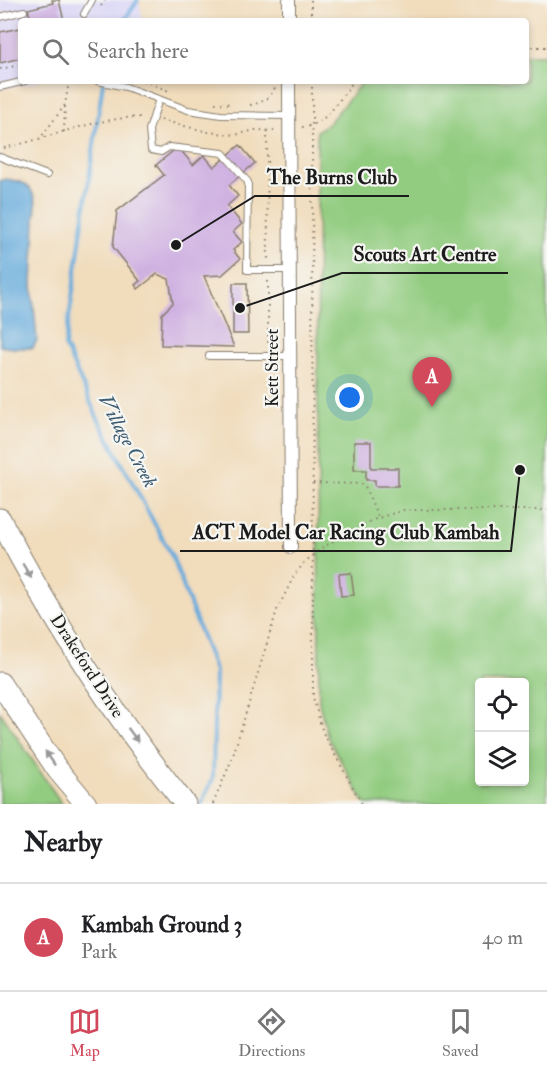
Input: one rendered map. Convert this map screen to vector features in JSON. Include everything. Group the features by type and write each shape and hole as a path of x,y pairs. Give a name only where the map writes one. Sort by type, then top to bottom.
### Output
{"highway":[{"name":"Drakeford Drive","path":"0,519 67,639 115,710 185,804"},
{"path":"0,684 57,768 86,804"}],"street":[{"path":"289,0 289,18"},
{"name":"Kett Street","path":"289,84 291,547"}],"lane":[{"path":"84,14 92,0"},
{"path":"0,16 24,11"},
{"path":"0,87 18,83"},
{"path":"112,84 188,110 221,116 289,116"},
{"path":"159,99 149,130 150,150 161,152 170,147 223,153 248,182 247,270 289,270"},
{"path":"0,156 47,175"},
{"path":"209,356 290,356"}],"path":[{"path":"311,0 312,18"},
{"path":"529,47 547,47"},
{"path":"0,69 18,66"},
{"path":"64,132 68,84"},
{"path":"151,84 177,95"},
{"path":"249,105 265,101 274,92 275,84"},
{"path":"312,84 312,681 315,708 322,733 362,804"},
{"path":"289,131 298,127 312,127 324,118 352,84"},
{"path":"207,102 238,105"},
{"path":"39,140 65,105"},
{"path":"267,131 268,356"},
{"path":"313,483 364,484 378,518"},
{"path":"213,804 232,759 277,610 295,574 313,555 337,538 378,518 404,510 547,510"}],"shaded area":[{"path":"0,0 139,0 142,18 18,18 18,84 25,84 0,89"}],"green space":[{"path":"529,55 547,55 547,804 365,804 328,738 319,703 317,131 329,123 361,84 529,84"},
{"path":"0,712 62,804 0,804"}],"water":[{"path":"5,179 26,185 32,192 36,203 32,284 37,340 33,348 0,346 0,181"}],"building":[{"path":"52,0 59,0 63,18 30,18 28,9 53,3"},
{"path":"18,29 18,59 0,63 0,32"},
{"path":"240,145 255,163 229,185 238,196 227,206 242,224 233,232 242,242 233,250 240,259 222,275 204,276 234,347 161,345 162,314 173,303 169,279 157,274 138,289 135,285 140,281 113,247 117,211 164,175 156,165 178,147 193,165 204,155 214,167"},
{"path":"233,283 247,283 248,334 233,334"},
{"path":"354,442 371,442 371,468 398,468 398,486 375,486 375,480 366,480 366,470 354,470"},
{"path":"351,573 354,595 341,596 339,574"}],"waterway":[{"name":"Village Creek","path":"126,18 138,0"},
{"name":"Village Creek","path":"103,84 65,346 98,419 172,556 215,671 213,778 201,804"}],"place":[{"name":"The Burns Club","path":"176,245"},
{"name":"Scouts Art Centre","path":"240,308"},
{"name":"Kambah Ground 3","path":"432,407"},
{"name":"ACT Model Car Racing Club Kambah","path":"520,470"}]}
